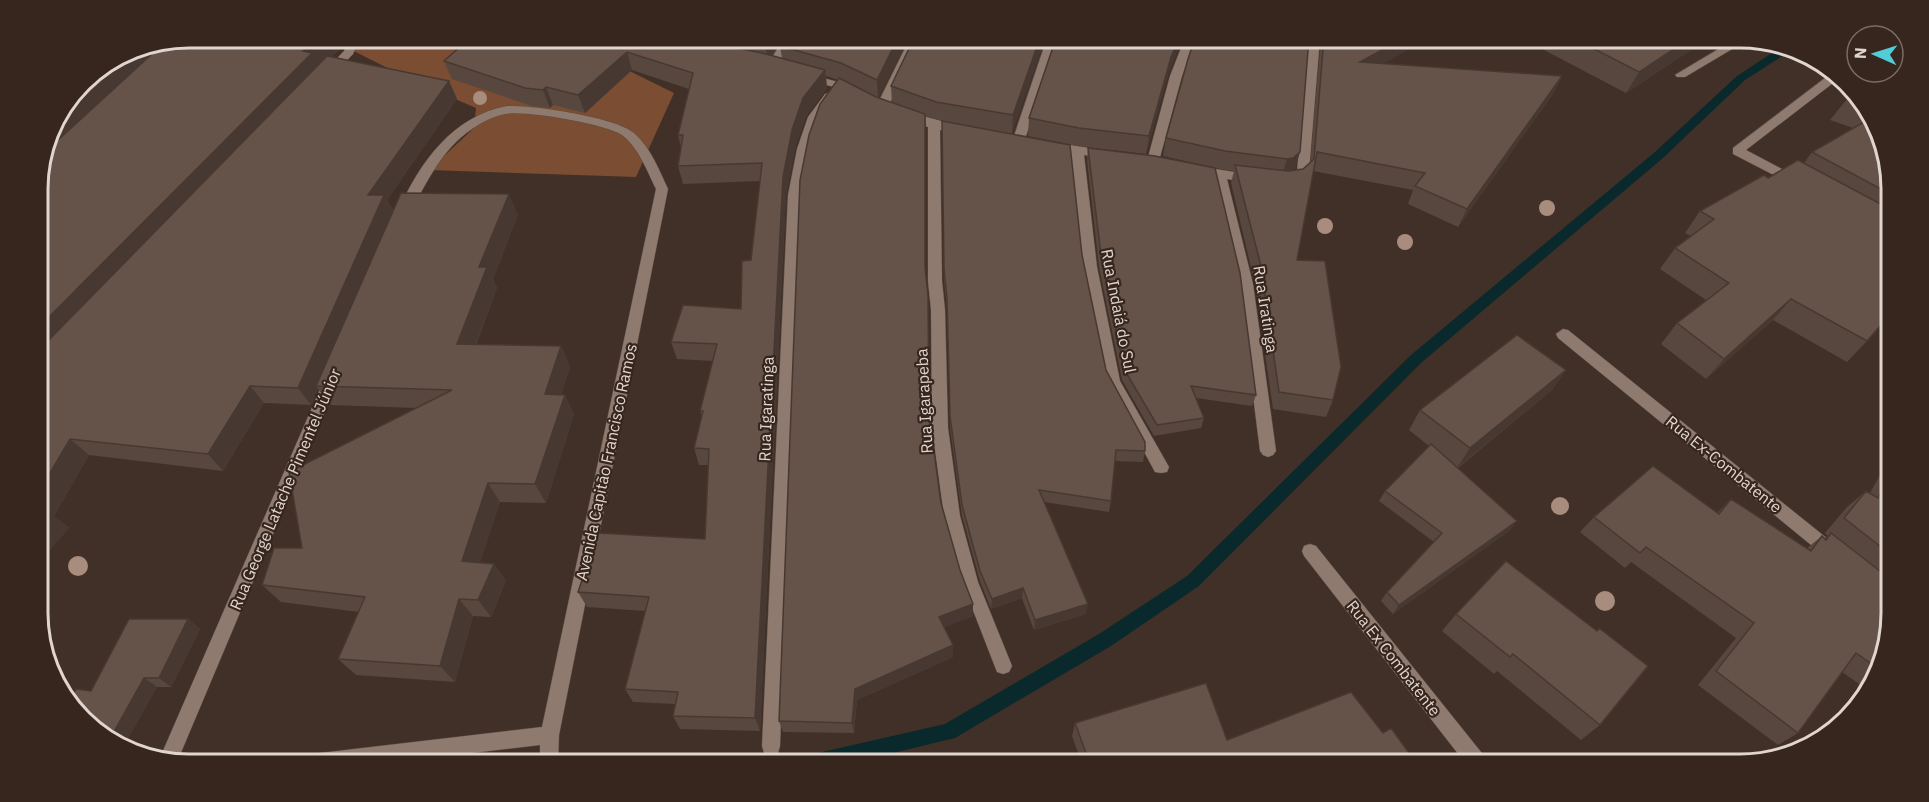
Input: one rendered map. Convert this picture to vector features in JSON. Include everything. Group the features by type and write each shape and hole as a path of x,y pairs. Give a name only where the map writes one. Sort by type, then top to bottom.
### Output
{"street":[{"path":"317,85 350,52 351,48"},
{"path":"786,48 777,68 838,86 873,103 934,125 977,132"},
{"path":"873,103 909,48"},
{"path":"1051,48 1046,67 1032,96 1025,141 1077,152 1120,157"},
{"path":"1153,161 1176,76 1187,48"},
{"path":"1282,183 1292,182 1303,172 1313,48"},
{"path":"1681,75 1727,48"},
{"path":"1809,188 1737,151 1829,80"},
{"name":"Rua Igaratinga","path":"771,746 794,195 803,149 814,117 838,86"},
{"name":"Avenida Capitão Francisco Ramos","path":"396,228 415,185 449,140 473,122 501,111 534,112 577,118 624,131 645,154 662,189 550,735 549,754"},
{"name":"Rua Igarapeba","path":"934,125 935,281 938,310 940,428 952,516 970,582 1003,666"},
{"name":"Rua Indaiá do Sul","path":"1077,152 1090,267 1113,381 1161,467"},
{"path":"1186,168 1261,180"},
{"name":"Rua Iratinga","path":"1220,175 1246,284 1268,451"},
{"name":"Rua Ex-Combatente","path":"1563,334 1848,564"},
{"name":"Rua George Latache Pimentel Júnior","path":"171,753 336,370"},
{"name":"Rua Ex Combatente","path":"1310,551 1470,754"},
{"path":"394,754 550,735"}],"shaded area":[{"path":"348,48 583,48 674,93 636,177 429,170 474,128 476,108 413,81"}],"building":[{"path":"180,48 307,48 303,51 312,53 48,318 48,180 57,141 153,53"},
{"path":"459,48 738,48 825,70 803,98 792,130 783,177 755,718 673,716 678,692 625,689 649,597 578,592 598,533 705,539 709,449 694,448 703,411 700,411 717,344 671,342 683,305 741,309 742,261 751,260 762,163 678,166 683,135 678,135 693,73 627,52 578,95 546,87 543,90 525,88 444,61"},
{"path":"787,48 893,48 877,80 841,63"},
{"path":"909,48 1036,48 1013,115 936,102 891,86"},
{"path":"1053,48 1175,48 1149,136 1079,128 1029,118"},
{"path":"1192,48 1308,48 1300,152 1293,158 1287,159 1225,151 1166,138"},
{"path":"1323,48 1386,48 1360,62 1562,76 1467,209 1415,186 1425,173 1317,152 1297,260 1325,261 1341,367 1333,400 1279,392 1261,266 1235,165 1288,171 1303,169 1314,159"},
{"path":"1592,48 1675,48 1639,72"},
{"path":"327,56 449,81 368,195 384,195 298,388 250,386 208,454 70,439 48,476 48,341"},
{"path":"117,68 76,105 89,89"},
{"path":"839,78 876,97 925,114 925,267 928,296 929,414 941,503 960,570 973,604 939,617 953,645 855,689 852,723 779,721 800,180 809,135 820,104"},
{"path":"942,121 1070,145 1082,255 1106,370 1145,442 1145,451 1116,450 1111,501 1039,490 1088,604 1035,620 1023,588 992,599 980,571 962,505 950,416 947,298 944,269"},
{"path":"1864,122 1876,153 1881,189 1812,152"},
{"path":"1088,148 1155,156 1215,168 1240,273 1256,395 1191,386 1204,418 1157,425 1124,369 1101,255"},
{"path":"1798,160 1881,204 1881,325 1867,341 1791,299 1724,359 1677,323 1729,283 1675,248 1714,219 1700,211 1764,175 1768,178"},
{"path":"401,193 509,194 479,267 487,267 457,344 561,346 545,394 565,395 535,484 488,483 462,561 494,564 478,600 459,599 440,666 338,659 365,597 262,585 274,548 302,548 289,472 452,390 316,386"},
{"path":"1517,335 1566,370 1470,448 1420,410"},
{"path":"1431,444 1517,521 1399,605 1387,592 1442,533 1385,491"},
{"path":"1653,466 1719,514 1731,499 1811,551 1822,536 1826,540 1831,533 1881,572 1880,631 1871,664 1856,653 1798,733 1716,671 1754,623 1646,547 1640,553 1594,517"},
{"path":"1866,491 1878,498 1881,493 1881,547 1844,518"},
{"path":"1506,561 1597,631 1599,628 1648,666 1600,725 1513,654 1510,657 1456,614"},
{"path":"129,619 188,619 159,678 144,678 114,732 96,719 74,693 76,689 91,691"},
{"path":"1206,683 1227,740 1351,692 1383,733 1391,728 1410,754 1086,754 1075,723"}],"waterway":[{"path":"852,754 948,732 1105,640 1193,581 1416,359 1659,155 1741,78 1778,54"}]}
